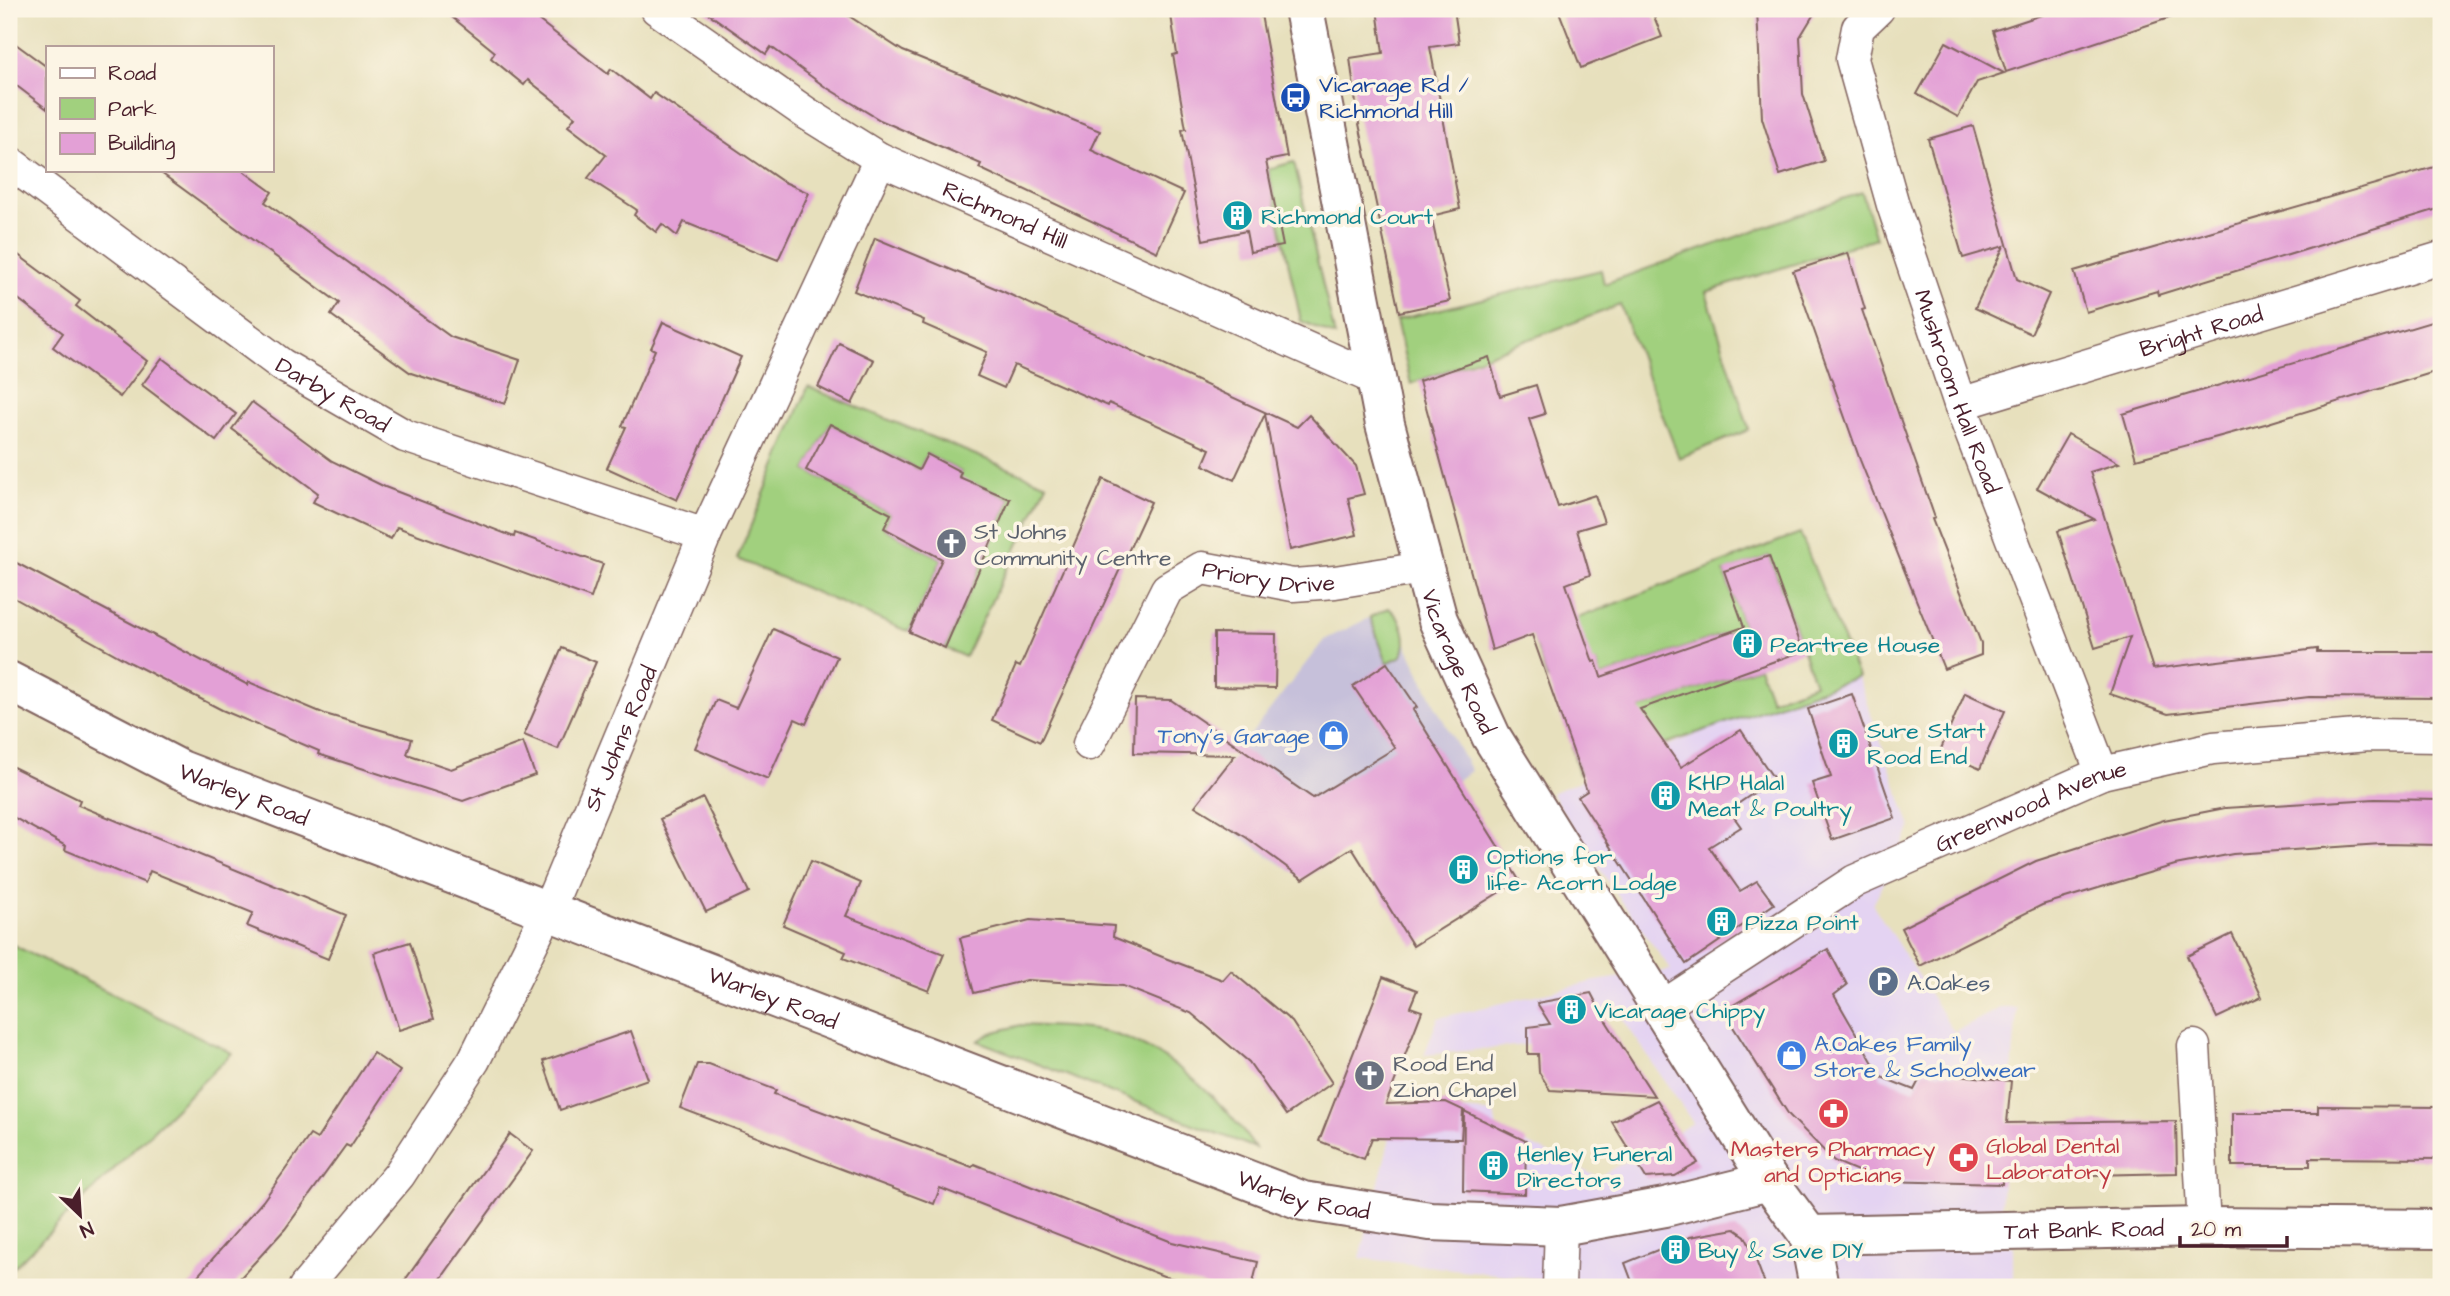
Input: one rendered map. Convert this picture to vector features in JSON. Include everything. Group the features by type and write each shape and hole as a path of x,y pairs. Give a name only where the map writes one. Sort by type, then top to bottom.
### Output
{"street":[{"name":"Richmond Hill","path":"657,9 806,113 880,159 1376,379"},
{"name":"Vicarage Road","path":"1304,9 1376,379 1438,620 1492,736 1769,1181 1809,1235"},
{"name":"Mushroom Hall Road","path":"1878,9 1858,28 1852,60 1893,205 1960,404 2102,773"},
{"name":"St Johns Road","path":"305,1287 399,1175 474,1060 547,913 705,535 880,159"},
{"name":"Darby Road","path":"9,162 282,365 405,436 705,535"},
{"name":"Bright Road","path":"1960,404 2441,258"},
{"name":"Priory Drive","path":"1089,744 1167,589 1184,577 1202,568 1293,585 1335,582 1423,568"},
{"name":"Warley Road","path":"9,681 181,770 547,913 1303,1200 1430,1221 1561,1226 1665,1207 1769,1181"},
{"name":"Greenwood Avenue","path":"1662,1007 1855,881 2102,773 2214,748 2368,735 2441,736"},
{"path":"2194,1046 2204,1227"},
{"path":"1559,1287 1561,1226"},
{"name":"Tat Bank Road","path":"1809,1235 2204,1227 2441,1229"},
{"path":"1809,1235 1819,1287"}],"shaded area":[{"name":"Tony's Garage","path":"1389,608 1435,705 1471,771 1303,879 1195,806 1324,640"},
{"path":"1855,670 1911,827 1873,905 1954,1032 2000,1008 2017,1008 1998,1245 2013,1246 2013,1287 1538,1287 1539,1279 1360,1258 1390,1138 1406,1105 1494,1113 1497,1129 1598,1177 1693,1123 1618,1012 1556,1042 1424,1055 1438,1018 1596,981 1671,970 1610,885 1551,793"}],"green space":[{"path":"1294,162 1335,336 1301,321 1268,169"},
{"path":"1862,192 1876,238 1706,292 1749,430 1679,458 1620,305 1411,384 1396,320 1601,270 1604,284"},
{"path":"808,387 1047,484 965,657 945,648 1010,499 973,483 962,510 945,502 961,472 927,454 919,470 830,424 806,470 891,514 884,528 942,559 909,632 737,559"},
{"path":"1800,533 1858,677 1579,774 1572,747 1614,718 1759,667 1771,700 1815,684 1769,556 1724,572 1744,627 1601,677 1596,662 1547,679 1533,635"},
{"path":"1389,608 1401,624 1405,643 1402,656 1387,663 1370,617"},
{"path":"9,943 232,1053 9,1272"},
{"path":"1021,1025 1093,1030 1137,1043 1176,1066 1212,1096 1255,1148 978,1041 991,1033"}],"building":[{"path":"442,9 524,9 608,74 611,69 650,99 654,93 782,181 809,193 778,260 684,222 677,236 662,224 656,232 634,215 637,210 588,178 606,155 568,126 575,117 528,80 524,85 491,58 495,52"},
{"path":"702,9 838,9 903,51 1100,131 1091,150 1184,193 1157,252 979,168 981,164 880,120 824,86 771,47 766,54"},
{"path":"1170,9 1260,9 1287,157 1266,161 1283,246 1250,252 1246,231 1203,240 1182,130 1186,129 1173,55 1177,54"},
{"path":"1377,9 1454,9 1459,43 1430,47 1460,209 1431,216 1450,301 1399,312 1358,119 1350,58 1383,53"},
{"path":"1558,9 1651,9 1662,37 1581,68"},
{"path":"1757,9 1817,9 1800,37 1803,94 1824,161 1780,175 1762,118"},
{"path":"2060,9 2180,9 2181,14 2006,72 1993,31"},
{"path":"9,39 46,66 46,108 9,80"},
{"path":"1946,42 2004,73 1977,82 1958,117 1917,94"},
{"path":"1973,126 2017,279 2049,294 2031,334 1975,308 2004,246 1963,258 1928,139"},
{"path":"2441,165 2441,208 2158,295 2157,291 2086,312 2074,271"},
{"path":"160,172 245,172 272,192 265,202 451,337 520,360 505,404 411,373 331,315 339,303"},
{"path":"875,238 1002,291 1297,427 1309,415 1356,466 1364,494 1348,498 1357,535 1290,550 1265,414 1234,480 1203,465 1210,449 1109,403 1108,406 1014,365 1004,388 977,376 987,352 923,324 924,320 854,291"},
{"path":"9,248 80,301 76,306 147,361 120,397 53,347 63,333 9,292"},
{"path":"1848,253 1865,309 1862,310 1935,518 1932,519 1981,643 1981,655 1944,669 1860,460 1793,271"},
{"path":"2441,319 2441,370 2265,424 2136,459 2123,414"},
{"path":"663,322 741,357 677,500 607,468 626,427 622,426 655,350 651,348"},
{"path":"839,343 874,360 852,404 818,387"},
{"path":"1489,357 1500,396 1536,385 1545,414 1529,419 1558,507 1595,495 1604,522 1577,530 1590,575 1566,584 1593,662 1596,661 1601,677 1744,627 1724,571 1769,556 1803,651 1640,709 1681,767 1741,730 1774,779 1729,810 1741,827 1709,847 1740,891 1757,881 1774,904 1686,964 1578,797 1587,791 1532,635 1492,650 1419,381"},
{"path":"162,358 236,414 216,441 142,385"},
{"path":"252,402 332,461 385,487 514,537 515,533 603,564 591,598 397,527 391,539 313,502 318,493 232,429"},
{"name":"St Johns Community Centre","path":"830,424 919,470 927,454 961,472 959,477 1010,499 945,648 909,632 942,559 884,528 891,514 806,470"},
{"path":"2068,434 2119,463 2090,472 2153,669 2317,649 2317,652 2441,652 2441,698 2309,697 2168,714 2110,694 2130,637 2095,648 2058,531 2094,519 2037,488"},
{"path":"1103,479 1151,502 1040,742 992,720 1016,665 1020,667"},
{"path":"9,559 248,685 249,682 325,714 412,739 407,754 451,769 523,742 535,775 463,801 318,754 319,751 222,710 9,595"},
{"path":"773,629 837,657 806,724 795,719 768,779 695,748 716,700 736,708"},
{"path":"1214,633 1276,634 1275,688 1214,687"},
{"path":"562,648 596,662 558,749 524,735"},
{"path":"1387,663 1417,707 1413,710 1519,880 1413,946 1352,848 1303,879 1247,838 1195,806 1235,755 1134,753 1135,699 1171,700 1313,798 1395,748 1353,686"},
{"path":"1965,693 2005,711 1980,769 1940,751"},
{"name":"Sure Start Rood End","path":"1852,694 1895,818 1832,840 1812,783 1831,777 1808,709"},
{"path":"9,765 80,800 78,805 346,915 328,959 247,926 253,913 150,871 145,883 65,850 66,846 9,815"},
{"path":"703,798 749,892 706,912 660,819"},
{"path":"2375,799 2441,800 2441,845 2381,844 2233,854 2175,865 2042,905 1920,966 1901,928 2036,861 2164,820 2225,808"},
{"path":"811,861 861,883 846,916 944,954 929,991 843,958 846,952 783,925"},
{"path":"1030,920 1114,926 1113,937 1165,958 1223,980 1231,971 1292,1022 1332,1083 1286,1115 1249,1062 1191,1013 1123,986 1027,980 974,993 960,938"},
{"path":"2232,934 2262,997 2217,1018 2187,956"},
{"path":"410,942 434,1019 399,1030 374,953"},
{"path":"1828,949 1847,985 1834,995 1881,1077 1914,1090 1924,1071 2011,1081 2007,1123 2176,1121 2177,1173 2002,1177 2002,1184 1881,1181 1834,1161 1789,1115 1723,1011"},
{"name":"Rood End Zion Chapel","path":"1383,977 1417,990 1410,1007 1422,1011 1386,1104 1446,1102 1463,1110 1461,1139 1372,1138 1364,1159 1319,1141"},
{"path":"1591,993 1654,1096 1550,1090 1539,1072 1538,1054 1528,1054 1528,1027 1550,1024 1537,1003"},
{"path":"631,1031 648,1079 560,1110 543,1061"},
{"path":"373,1053 400,1071 350,1147 346,1145 285,1229 232,1287 188,1287 263,1201 310,1135 317,1139"},
{"path":"697,1064 709,1064 776,1090 774,1094 972,1167 974,1164 1172,1242 1258,1262 1252,1287 1212,1287 1166,1277 940,1188 934,1204 680,1108"},
{"path":"1657,1100 1698,1163 1675,1176 1646,1178 1612,1122"},
{"path":"2318,1106 2441,1107 2441,1159 2310,1158 2310,1166 2232,1166 2232,1113 2318,1113"},
{"name":"Henley Funeral Directors","path":"1464,1111 1526,1141 1525,1194 1463,1191"},
{"path":"510,1134 533,1151 435,1287 400,1287"},
{"path":"1735,1229 1745,1236 1766,1287 1634,1287 1625,1263 1690,1237"}],"place":[{"name":"Vicarage Rd / Richmond Hill","path":"1296,97"},
{"name":"Richmond Court","path":"1238,216"},
{"name":"St Johns Community Centre","path":"951,544"},
{"name":"Peartree House","path":"1747,644"},
{"name":"Tony's Garage","path":"1333,735"},
{"name":"Sure Start Rood End","path":"1844,743"},
{"name":"KHP Halal Meat & Poultry","path":"1665,795"},
{"name":"Options for life- Acorn Lodge","path":"1464,869"},
{"name":"Pizza Point","path":"1722,922"},
{"name":"A.Oakes","path":"1884,982"},
{"name":"Vicarage Chippy","path":"1571,1010"},
{"name":"A.Oakes Family Store & Schoolwear","path":"1791,1056"},
{"name":"Rood End Zion Chapel","path":"1370,1076"},
{"name":"Masters Pharmacy and Opticians","path":"1833,1114"},
{"name":"Global Dental Laboratory","path":"1963,1158"},
{"name":"Henley Funeral Directors","path":"1494,1166"},
{"name":"Buy & Save DIY","path":"1675,1250"}]}
